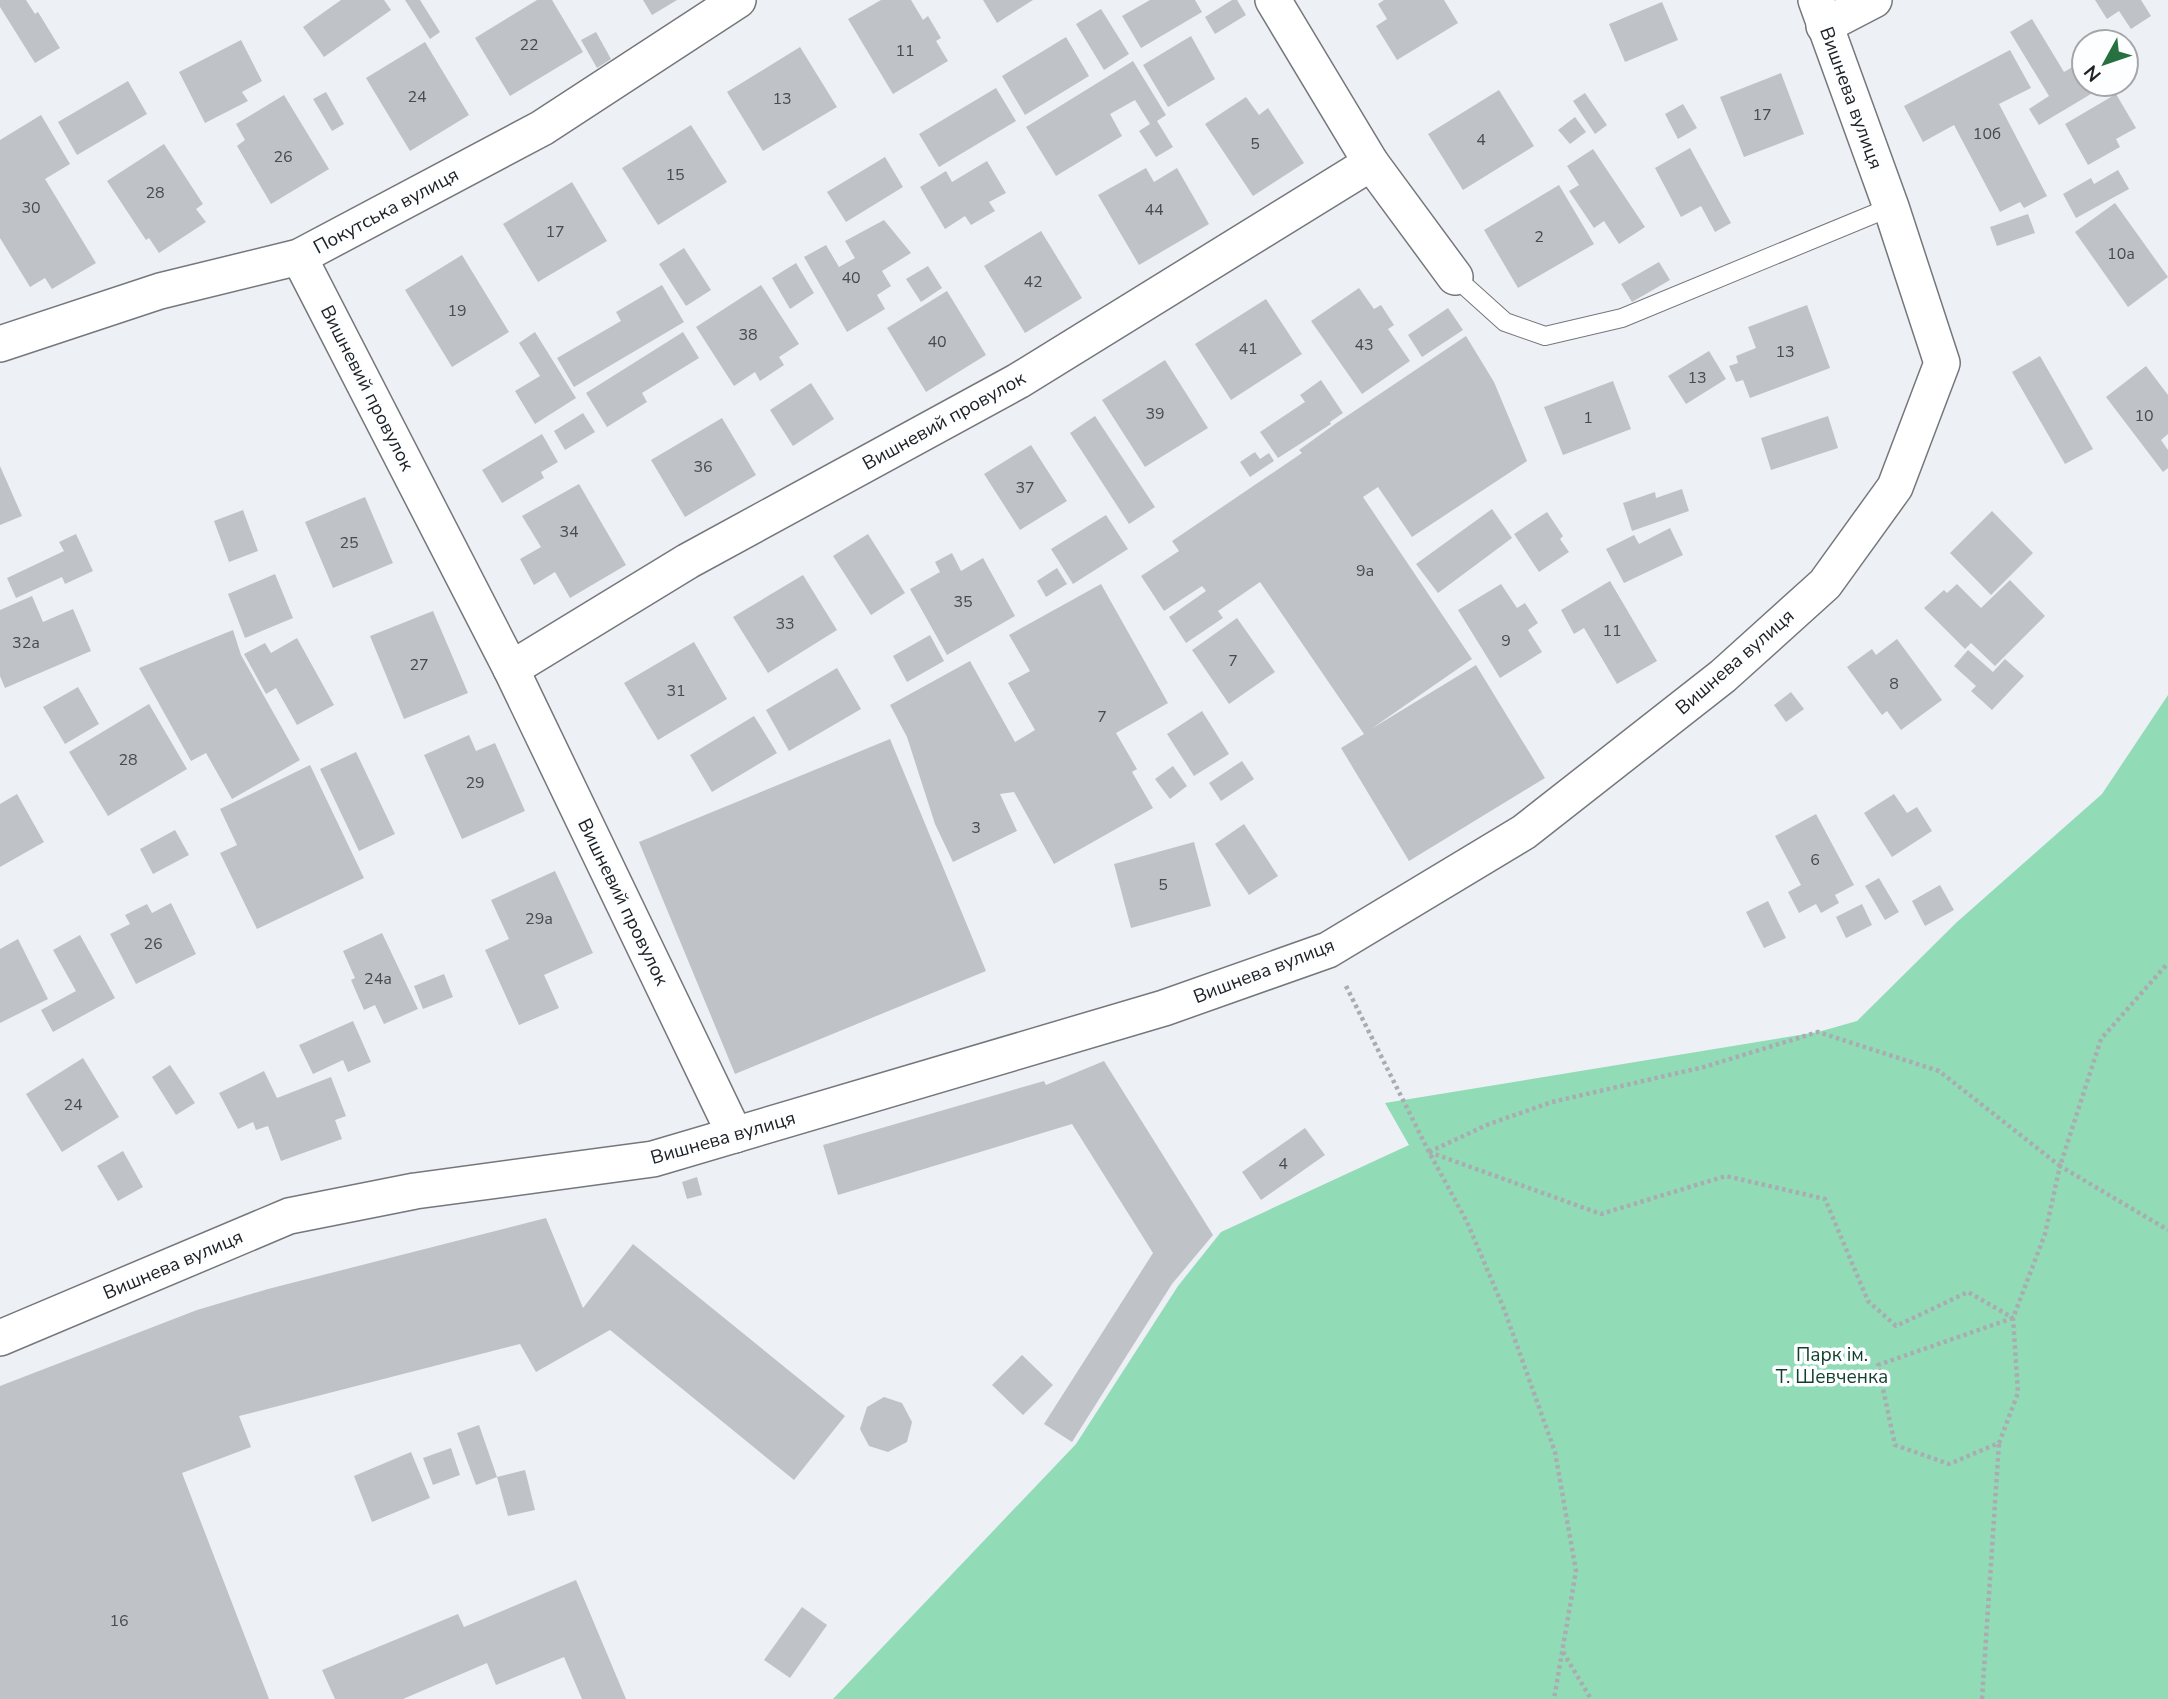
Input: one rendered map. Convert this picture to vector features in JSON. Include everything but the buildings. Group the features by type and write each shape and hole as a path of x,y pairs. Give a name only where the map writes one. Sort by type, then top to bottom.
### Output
{"street":[{"name":"Покутська вулиця","path":"0,344 160,290 299,257 542,128 738,0"},
{"path":"1273,0 1371,163 1455,277"},
{"path":"1820,13 1874,0"},
{"name":"Вишнева вулиця","path":"0,1338 289,1216 415,1191 653,1159 1164,1008 1328,950 1524,832 1723,676 1825,584 1895,487 1942,363 1891,207 1820,13"},
{"name":"Вишневий провулок","path":"511,669 688,561 1018,381 1371,163"},
{"name":"Вишневий провулок","path":"299,257 511,669 735,1135"}],"lane":[{"path":"1455,277 1506,322 1545,337 1622,318 1891,207"}],"path":[{"path":"1328,950 1467,1222 1504,1309 1555,1452 1576,1571 1554,1699"},
{"path":"1982,1699 1999,1443 2018,1393 2013,1318 2045,1234 2060,1166 2101,1039 2168,963"},
{"path":"1429,1152 1489,1124 1552,1102 1704,1067 1818,1032 1938,1071 2060,1166 2168,1230"},
{"path":"1429,1152 1601,1214 1726,1176 1825,1199 1868,1301 1896,1326 1968,1292 2013,1318"},
{"path":"1999,1443 1949,1464 1895,1445 1878,1365 2013,1318"},
{"path":"1563,1651 1591,1699"}],"green space":[{"name":"Парк ім. Т. Шевченка","path":"2168,695 2168,1699 833,1699 1076,1444 1178,1286 1221,1232 1409,1145 1385,1103 1818,1032 1857,1021 1957,922 2102,794"}]}
